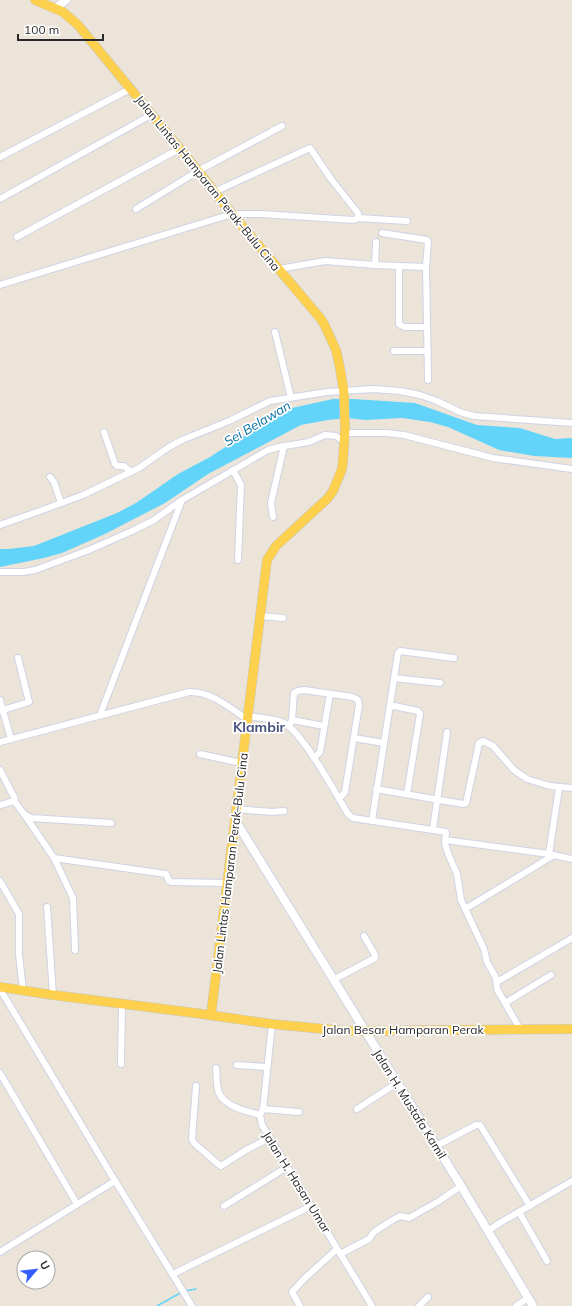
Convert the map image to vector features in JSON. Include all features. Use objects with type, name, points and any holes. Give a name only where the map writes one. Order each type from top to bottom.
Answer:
[{"type":"main road","name":"Jalan Lintas Hamparan Perak–Bulu Cina","points":[[35,0],[67,14],[78,25],[232,214],[321,319],[336,350],[344,392],[345,443],[342,469],[331,495],[304,522],[276,546],[267,560],[211,1015]]},
{"type":"main road","name":"Jalan Besar Hamparan Perak","points":[[0,988],[272,1024],[345,1031],[412,1029],[572,1029]]},
{"type":"street","points":[[56,8],[66,0]]},
{"type":"street","points":[[0,157],[130,89]]},
{"type":"street","points":[[0,199],[151,115]]},
{"type":"street","points":[[136,209],[198,171],[282,126]]},
{"type":"street","points":[[214,192],[311,148],[331,179],[358,213],[358,218]]},
{"type":"street","points":[[17,237],[179,149]]},
{"type":"street","points":[[0,285],[232,214],[262,214],[353,220],[358,218],[407,222]]},
{"type":"street","points":[[382,233],[427,240],[428,242],[426,267],[428,380]]},
{"type":"street","points":[[375,265],[376,242]]},
{"type":"street","points":[[279,269],[325,261],[426,267]]},
{"type":"street","points":[[399,266],[399,324],[404,328],[427,327]]},
{"type":"street","points":[[275,332],[291,398]]},
{"type":"street","points":[[394,351],[428,351]]},
{"type":"street","points":[[0,525],[83,495],[148,463],[169,447],[192,435],[230,421],[270,401],[374,389],[400,391],[432,399],[460,412],[474,416],[572,423]]},
{"type":"street","points":[[345,431],[404,435],[493,458],[572,469]]},
{"type":"street","points":[[104,432],[114,464],[117,466],[124,466],[131,472]]},
{"type":"street","points":[[0,572],[30,572],[89,550],[132,531],[154,520],[182,500],[268,450],[309,442],[325,435],[336,436],[345,443]]},
{"type":"street","points":[[273,517],[271,503],[284,446]]},
{"type":"street","points":[[233,470],[241,485],[238,560]]},
{"type":"street","points":[[50,477],[54,482],[61,503]]},
{"type":"street","points":[[100,715],[182,500]]},
{"type":"street","points":[[260,616],[283,618]]},
{"type":"street","points":[[372,821],[399,652],[454,658]]},
{"type":"street","points":[[1,710],[29,702],[18,658]]},
{"type":"street","points":[[394,678],[440,683]]},
{"type":"street","points":[[289,726],[292,720],[294,694],[296,692],[304,690],[353,697],[358,700],[359,706],[345,792],[339,799]]},
{"type":"street","points":[[0,742],[183,692],[195,692],[210,696],[248,718],[277,720],[289,726],[314,758],[348,814],[353,818],[358,820],[433,829],[446,832],[445,840],[448,854],[456,874],[460,897],[485,951],[487,962],[497,982],[498,989],[520,1029]]},
{"type":"street","points":[[314,758],[320,752],[330,694]]},
{"type":"street","points":[[0,700],[1,710],[11,739]]},
{"type":"street","points":[[390,707],[394,706],[418,711],[420,714],[408,794]]},
{"type":"street","points":[[292,720],[324,726]]},
{"type":"street","points":[[433,829],[447,732]]},
{"type":"street","points":[[354,738],[384,743]]},
{"type":"street","points":[[376,789],[463,804],[466,803],[479,743],[481,741],[493,746],[514,770],[527,779],[559,788],[572,788]]},
{"type":"street","points":[[200,754],[241,763]]},
{"type":"street","points":[[0,770],[15,799],[14,801],[54,858],[73,898],[75,950]]},
{"type":"street","points":[[551,855],[559,788]]},
{"type":"street","points":[[0,805],[14,801]]},
{"type":"street","points":[[236,809],[272,812],[284,811]]},
{"type":"street","points":[[24,814],[34,819],[111,824]]},
{"type":"street","name":"Jalan H. Mustafa Kamil","points":[[235,820],[461,1186],[533,1306]]},
{"type":"street","points":[[445,840],[572,859]]},
{"type":"street","points":[[465,909],[551,855]]},
{"type":"street","points":[[54,858],[166,874],[170,882],[227,883]]},
{"type":"street","points":[[0,882],[19,914],[19,954],[23,991]]},
{"type":"street","points":[[47,906],[53,995]]},
{"type":"street","points":[[333,980],[375,958],[375,955],[364,936]]},
{"type":"street","points":[[497,982],[572,938]]},
{"type":"street","points":[[505,1003],[550,975]]},
{"type":"street","points":[[0,988],[115,1181],[192,1306]]},
{"type":"street","points":[[121,1064],[122,1004]]},
{"type":"street","name":"Jalan H. Hasan Umar","points":[[272,1024],[260,1116],[262,1126],[372,1306]]},
{"type":"street","points":[[237,1065],[267,1067]]},
{"type":"street","points":[[216,1068],[219,1092],[223,1100],[239,1109],[260,1116]]},
{"type":"street","points":[[0,1073],[77,1204]]},
{"type":"street","points":[[357,1109],[397,1083]]},
{"type":"street","points":[[196,1086],[192,1139],[194,1143],[218,1164],[221,1166],[225,1164],[246,1150],[269,1138]]},
{"type":"street","points":[[262,1109],[300,1112]]},
{"type":"street","points":[[436,1146],[476,1125],[480,1125],[530,1206]]},
{"type":"street","points":[[224,1206],[287,1167]]},
{"type":"street","points":[[488,1231],[572,1180]]},
{"type":"street","points":[[0,1252],[115,1181]]},
{"type":"street","points":[[300,1306],[292,1292],[305,1278],[339,1251],[370,1239],[374,1232],[391,1221],[400,1216],[409,1218],[439,1201],[461,1186]]},
{"type":"street","points":[[173,1274],[311,1206]]},
{"type":"street","points":[[519,1212],[547,1261]]},
{"type":"street","points":[[419,1306],[428,1297]]},
{"type":"street","points":[[516,1306],[528,1298]]},
{"type":"water","name":"Sei Belawan","points":[[333,399],[415,403],[477,425],[520,428],[555,439],[572,438],[572,458],[534,456],[499,450],[448,427],[430,422],[402,418],[365,420],[347,418],[301,425],[208,474],[165,503],[105,534],[62,553],[0,567],[0,549],[34,546],[117,513],[136,503],[178,474],[210,457],[292,408]]},
{"type":"waterway","points":[[185,1291],[196,1289]]},
{"type":"waterway","points":[[157,1306],[182,1292]]},
{"type":"district","name":"Klambir","points":[[259,727]]}]
